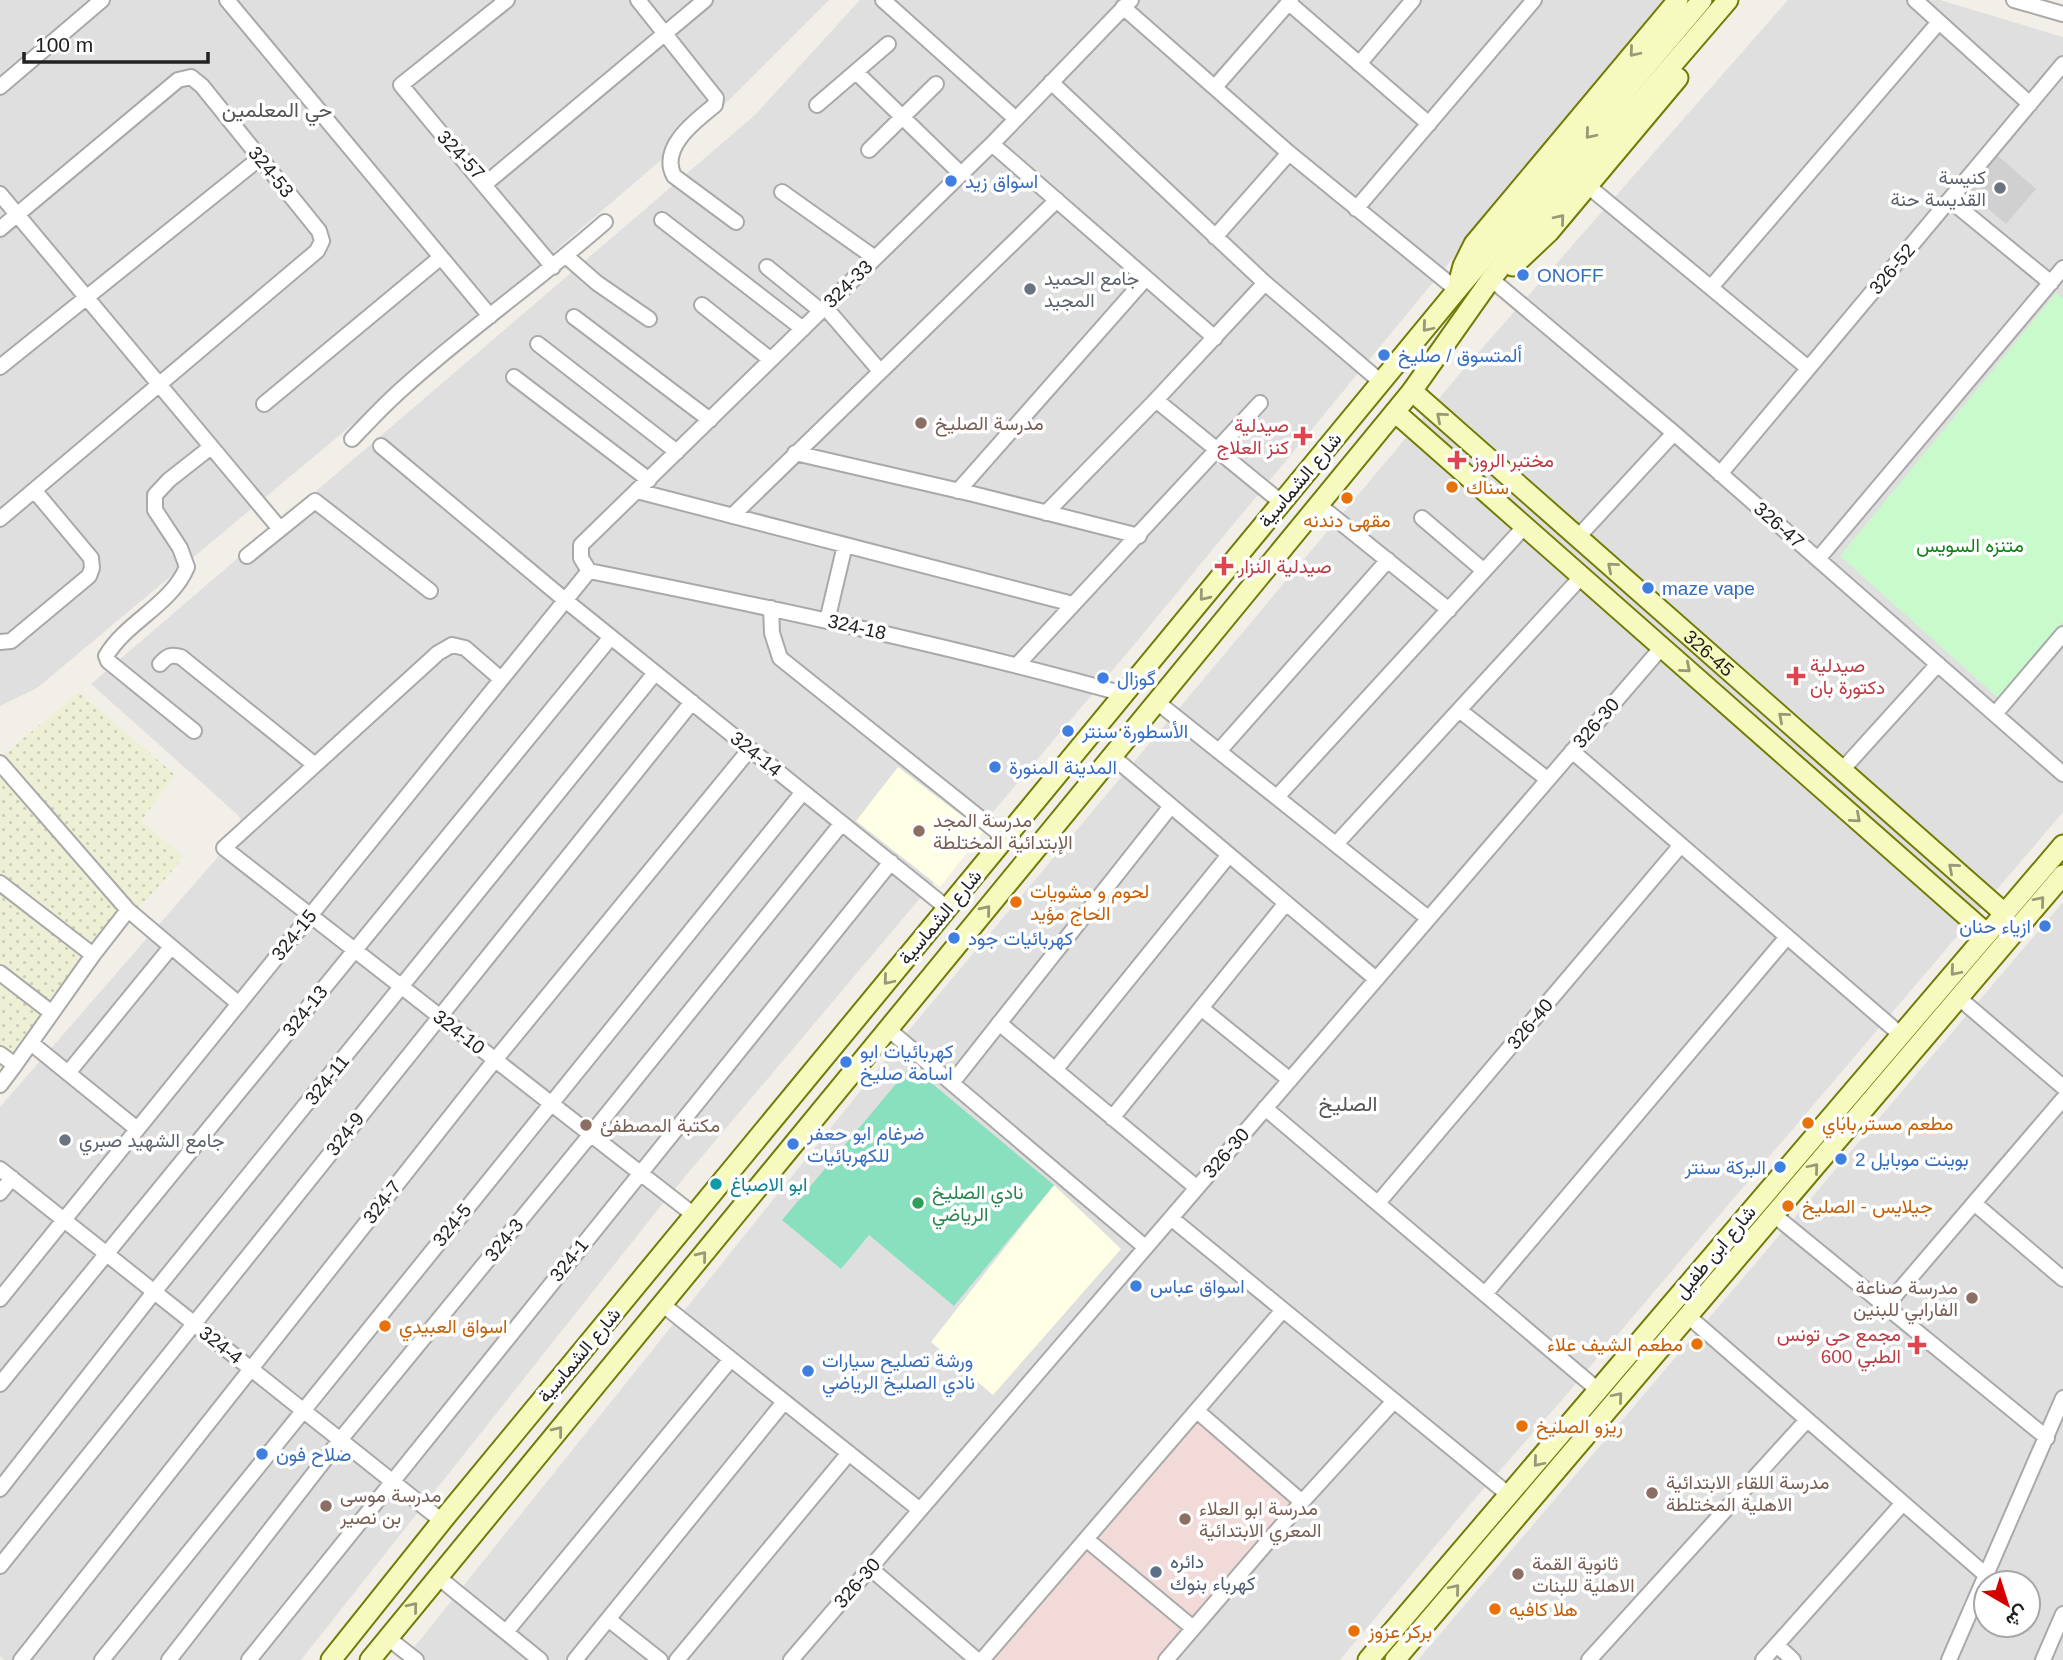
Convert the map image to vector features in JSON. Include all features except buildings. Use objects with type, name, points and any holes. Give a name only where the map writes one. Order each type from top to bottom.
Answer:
[{"type":"street","points":[[0,87],[102,0]]},
{"type":"street","points":[[227,0],[490,316]]},
{"type":"street","name":"324-57","points":[[506,0],[401,86],[484,185],[705,0]]},
{"type":"street","points":[[638,0],[716,98],[715,106],[681,134],[670,169],[674,176],[736,222]]},
{"type":"street","points":[[883,0],[1016,119]]},
{"type":"street","points":[[1359,64],[1413,0]]},
{"type":"street","points":[[1356,209],[1534,0]]},
{"type":"street","points":[[1127,4],[1215,88],[1289,153],[1457,290],[1463,266],[1474,244],[1678,0]]},
{"type":"street","points":[[1641,88],[1702,0]]},
{"type":"street","points":[[1641,88],[1728,0]]},
{"type":"street","points":[[1491,279],[1536,246],[1743,0]]},
{"type":"street","points":[[1915,0],[2030,104]]},
{"type":"street","points":[[2014,0],[2063,14]]},
{"type":"street","points":[[1215,88],[1290,2],[1429,124]]},
{"type":"street","name":"324-33","points":[[589,571],[581,558],[581,545],[992,144],[1127,4]]},
{"type":"street","points":[[1712,286],[1940,22]]},
{"type":"street","points":[[817,105],[888,44]]},
{"type":"street","name":"326-52","points":[[1720,474],[2063,64]]},
{"type":"street","points":[[856,72],[961,174]]},
{"type":"street","name":"324-53","points":[[17,214],[178,80],[191,77],[202,86],[319,231],[322,241],[317,251],[160,386]]},
{"type":"street","points":[[1051,82],[1265,283],[1381,382]]},
{"type":"street","points":[[869,150],[936,84]]},
{"type":"street","name":"شارع الشماسية","points":[[331,1660],[569,1366],[1457,290],[1641,88]]},
{"type":"street","name":"شارع الشماسية","points":[[370,1660],[1412,391],[1491,279],[1641,88]]},
{"type":"street","points":[[992,144],[1215,338]]},
{"type":"street","points":[[1215,237],[1289,153]]},
{"type":"street","points":[[0,367],[260,158]]},
{"type":"street","points":[[484,185],[553,267]]},
{"type":"street","points":[[1588,186],[1808,368]]},
{"type":"street","points":[[782,192],[875,258]]},
{"type":"street","points":[[0,194],[280,529]]},
{"type":"street","points":[[732,516],[1057,200]]},
{"type":"street","points":[[1950,200],[2051,283]]},
{"type":"street","points":[[0,229],[17,214]]},
{"type":"street","points":[[662,220],[803,329]]},
{"type":"street","points":[[352,439],[401,390],[605,222]]},
{"type":"street","points":[[566,256],[597,283],[649,319]]},
{"type":"street","points":[[264,404],[441,257]]},
{"type":"street","points":[[767,267],[823,309],[880,371]]},
{"type":"street","points":[[1818,559],[2063,268]]},
{"type":"street","points":[[957,491],[1146,278]]},
{"type":"street","name":"326-47","points":[[1491,279],[1674,433],[2063,774]]},
{"type":"street","points":[[1046,513],[1265,283]]},
{"type":"street","points":[[702,305],[771,360]]},
{"type":"street","points":[[574,317],[710,420]]},
{"type":"street","points":[[538,344],[677,452]]},
{"type":"street","points":[[514,377],[649,480]]},
{"type":"street","points":[[0,519],[160,386]]},
{"type":"street","name":"326-45","points":[[1412,391],[2004,913]]},
{"type":"street","points":[[1156,400],[1282,503]]},
{"type":"street","points":[[1018,664],[1260,403]]},
{"type":"street","name":"326-45","points":[[1395,412],[1987,934]]},
{"type":"street","points":[[1578,537],[1674,433]]},
{"type":"street","name":"324-14","points":[[381,446],[565,600],[947,908]]},
{"type":"street","points":[[194,731],[108,661],[106,656],[118,641],[180,583],[187,567],[180,548],[155,510],[155,495],[169,480],[211,447]]},
{"type":"street","points":[[795,453],[1139,536]]},
{"type":"street","points":[[0,642],[11,641],[89,576],[92,568],[91,558],[34,489]]},
{"type":"street","points":[[637,491],[1073,604]]},
{"type":"street","points":[[247,556],[315,501],[430,591]]},
{"type":"street","points":[[1319,505],[1449,610]]},
{"type":"street","points":[[1422,518],[1483,570]]},
{"type":"street","points":[[1277,797],[1525,526]]},
{"type":"street","points":[[827,621],[845,545]]},
{"type":"street","points":[[1219,751],[1388,560]]},
{"type":"street","name":"324-15","points":[[0,1299],[589,571]]},
{"type":"street","name":"324-18","points":[[589,571],[771,607],[1018,664],[1124,694]]},
{"type":"street","points":[[1336,844],[1582,576]]},
{"type":"street","points":[[771,607],[772,633],[780,658],[1005,838]]},
{"type":"street","points":[[1995,714],[2063,634]]},
{"type":"street","name":"324-13","points":[[0,1384],[611,637]]},
{"type":"street","points":[[160,664],[173,654],[181,657],[316,765],[438,653],[452,645],[465,648],[501,679]]},
{"type":"street","name":"326-30","points":[[791,1660],[1662,647]]},
{"type":"street","points":[[1842,770],[1938,664]]},
{"type":"street","name":"324-11","points":[[0,1489],[155,1292],[655,673]]},
{"type":"street","name":"324-9","points":[[0,1566],[692,702]]},
{"type":"street","points":[[1157,702],[1428,918]]},
{"type":"street","points":[[1459,710],[1547,779]]},
{"type":"street","name":"324-7","points":[[21,1660],[495,1059],[750,749]]},
{"type":"street","points":[[1572,751],[1901,1034]]},
{"type":"street","points":[[1112,756],[1376,979]]},
{"type":"street","name":"324-10","points":[[316,765],[224,848],[694,1215]]},
{"type":"street","points":[[1,766],[128,910],[239,1004]]},
{"type":"street","points":[[1052,781],[1075,801]]},
{"type":"street","name":"324-5","points":[[102,1660],[803,792]]},
{"type":"street","points":[[952,1083],[1171,806]]},
{"type":"street","name":"324-3","points":[[169,1660],[340,1440],[842,823]]},
{"type":"street","name":"326-40","points":[[1378,1203],[1681,845]]},
{"type":"street","name":"شارع ابن طفيل","points":[[1368,1660],[2063,845]]},
{"type":"street","points":[[1055,1070],[1229,855]]},
{"type":"street","name":"324-1","points":[[249,1660],[891,862]]},
{"type":"street","name":"شارع ابن طفيل","points":[[1395,1660],[2063,875]]},
{"type":"street","points":[[0,883],[93,955]]},
{"type":"street","points":[[1969,918],[1982,911],[1987,898]]},
{"type":"street","points":[[1112,1118],[1286,903]]},
{"type":"street","points":[[0,1085],[128,910]]},
{"type":"street","points":[[1485,1294],[1787,937]]},
{"type":"street","points":[[68,1073],[171,947]]},
{"type":"street","points":[[0,973],[52,1013]]},
{"type":"street","points":[[1959,998],[2063,1087]]},
{"type":"street","points":[[1201,1008],[1290,1080]]},
{"type":"street","points":[[999,1024],[1196,1188]]},
{"type":"street","points":[[888,1029],[1145,1247]]},
{"type":"street","points":[[31,1043],[138,1129]]},
{"type":"street","points":[[0,1054],[15,1065]]},
{"type":"street","points":[[1886,1307],[2063,1099]]},
{"type":"street","points":[[1265,1108],[1598,1390]]},
{"type":"street","points":[[0,1193],[6,1174]]},
{"type":"street","name":"324-4","points":[[6,1174],[442,1521]]},
{"type":"street","points":[[1974,1202],[2063,1279]]},
{"type":"street","points":[[1774,1214],[2046,1438]]},
{"type":"street","points":[[1171,1218],[1509,1495]]},
{"type":"street","points":[[662,1304],[920,1510]]},
{"type":"street","points":[[870,1568],[980,1660],[1283,1310]]},
{"type":"street","points":[[1688,1316],[1979,1569]]},
{"type":"street","points":[[1632,1350],[1647,1363]]},
{"type":"street","points":[[506,1632],[731,1359]]},
{"type":"street","points":[[569,1366],[595,1385]]},
{"type":"street","points":[[1990,1569],[2046,1438],[2058,1425],[2063,1398]]},
{"type":"street","points":[[1166,1660],[1302,1502],[1394,1401]]},
{"type":"street","points":[[575,1660],[784,1402]]},
{"type":"street","points":[[1197,1411],[1302,1502]]},
{"type":"street","points":[[1589,1660],[1807,1420]]},
{"type":"street","points":[[677,1660],[849,1453]]},
{"type":"street","points":[[1763,1660],[1903,1503]]},
{"type":"street","points":[[1086,1539],[1194,1628]]},
{"type":"street","points":[[438,1577],[540,1660]]},
{"type":"street","points":[[1949,1660],[1972,1609]]},
{"type":"street","points":[[2043,1660],[2063,1614]]},
{"type":"street","points":[[608,1619],[660,1660]]},
{"type":"street","points":[[388,1638],[416,1660]]},
{"type":"street","points":[[1777,1645],[1793,1660]]},
{"type":"shaded area","points":[[0,0],[829,0],[716,113],[353,424],[37,688],[0,706]]},
{"type":"shaded area","points":[[860,0],[1666,0],[1133,646],[667,1198],[301,1660],[4,1660],[0,1656],[0,1107],[243,828],[239,816],[91,684],[755,115]]},
{"type":"shaded area","points":[[1788,0],[1940,0],[2063,37],[2063,812],[1340,1660],[404,1660],[914,1024],[1462,371]]},
{"type":"shaded area","name":"كنيسة القديسة حنة","points":[[1995,153],[2036,189],[2006,224],[1964,188]]},
{"type":"shaded area","points":[[79,692],[175,775],[141,821],[184,857],[107,945],[0,1079],[0,758]]},
{"type":"shaded area","points":[[898,767],[983,832],[940,887],[856,821]]},
{"type":"shaded area","points":[[2063,902],[2063,1660],[1418,1660]]},
{"type":"shaded area","points":[[1054,1185],[1121,1249],[993,1395],[931,1342]]},
{"type":"shaded area","points":[[1200,1419],[1295,1505],[1160,1660],[990,1660]]},
{"type":"green space","name":"متنزه السويس","points":[[2056,293],[2063,298],[2063,622],[1998,698],[1840,556]]},
{"type":"green space","name":"نادي الصليخ الرياضي","points":[[911,1066],[1054,1185],[954,1306],[869,1235],[841,1269],[782,1220]]},
{"type":"place","name":"اسواق زيد","points":[[951,181]]},
{"type":"place","name":"كنيسة القديسة حنة","points":[[2000,188]]},
{"type":"place","name":"ONOFF","points":[[1523,275]]},
{"type":"place","name":"جامع الحميد المجيد","points":[[1030,289]]},
{"type":"place","name":"ألمتسوق / صليخ","points":[[1384,355]]},
{"type":"place","name":"مدرسة الصليخ","points":[[921,423]]},
{"type":"place","name":"صيدلية كنز العلاج","points":[[1303,436]]},
{"type":"place","name":"مختبر الروز","points":[[1457,460]]},
{"type":"place","name":"سناك","points":[[1452,487]]},
{"type":"place","name":"مقهى دندنه","points":[[1347,498]]},
{"type":"place","name":"صيدلية النزار","points":[[1224,566]]},
{"type":"place","name":"maze vape","points":[[1648,588]]},
{"type":"place","name":"صيدلية دكتورة بان","points":[[1796,676]]},
{"type":"place","name":"گوزال","points":[[1103,678]]},
{"type":"place","name":"الأسطورة سنتر","points":[[1068,731]]},
{"type":"place","name":"المدينة المنورة","points":[[995,767]]},
{"type":"place","name":"مدرسة المجد الإبتدائية المختلطة","points":[[919,831]]},
{"type":"place","name":"لحوم و مشويات الحاج مؤيد","points":[[1016,902]]},
{"type":"place","name":"ازياء حنان","points":[[2045,926]]},
{"type":"place","name":"كهربائيات جود","points":[[954,938]]},
{"type":"place","name":"كهربائيات ابو اسامة صليخ","points":[[846,1062]]},
{"type":"place","name":"مطعم مستر باباي","points":[[1808,1123]]},
{"type":"place","name":"مكتبة المصطفئ","points":[[586,1125]]},
{"type":"place","name":"جامع الشهيد صبري","points":[[65,1140]]},
{"type":"place","name":"ضرغام ابو حعفر للكهربائيات","points":[[793,1144]]},
{"type":"place","name":"بوينت موبايل 2","points":[[1841,1159]]},
{"type":"place","name":"البركة سنتر","points":[[1780,1167]]},
{"type":"place","name":"ابو الاصباغ","points":[[716,1184]]},
{"type":"place","name":"نادي الصليخ الرياضي","points":[[918,1203]]},
{"type":"place","name":"جيلايس - الصليخ","points":[[1788,1206]]},
{"type":"place","name":"اسواق عباس","points":[[1136,1286]]},
{"type":"place","name":"مدرسة صناعة الفارابي للبنين","points":[[1972,1298]]},
{"type":"place","name":"اسواق العبيدي","points":[[385,1326]]},
{"type":"place","name":"مطعم الشيف علاء","points":[[1697,1344]]},
{"type":"place","name":"مجمع حي تونس الطبي 600","points":[[1917,1345]]},
{"type":"place","name":"ورشة تصليح سيارات نادي الصليخ الرياضي","points":[[808,1371]]},
{"type":"place","name":"ريزو الصليخ","points":[[1522,1426]]},
{"type":"place","name":"صلاح فون","points":[[262,1454]]},
{"type":"place","name":"مدرسة اللقاء الابتدائية الاهلية المختلطة","points":[[1652,1493]]},
{"type":"place","name":"مدرسة موسى بن نصير","points":[[326,1506]]},
{"type":"place","name":"مدرسة ابو العلاء المعري الابتدائية","points":[[1185,1519]]},
{"type":"place","name":"دائره كهرباء بنوك","points":[[1156,1572]]},
{"type":"place","name":"ثانوية القمة الاهلية للبنات","points":[[1518,1574]]},
{"type":"place","name":"هلا كافيه","points":[[1495,1609]]},
{"type":"place","name":"بركر عزوز","points":[[1354,1631]]},
{"type":"district","name":"حي المعلمين","points":[[277,109]]},
{"type":"district","name":"الصليخ","points":[[1348,1103]]}]
